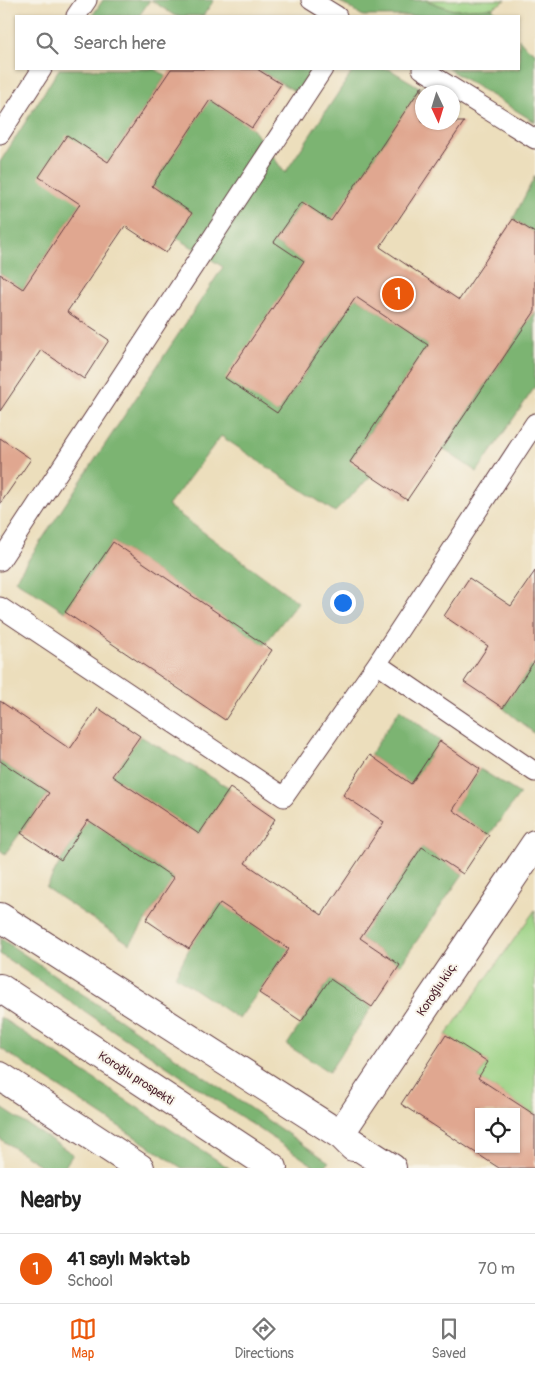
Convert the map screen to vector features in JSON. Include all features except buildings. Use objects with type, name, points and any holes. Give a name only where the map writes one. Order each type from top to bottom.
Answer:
[{"type":"street","name":"Koroğlu küç.","points":[[340,1134],[535,844]]},
{"type":"street","points":[[0,917],[392,1168]]},
{"type":"street","name":"Koroğlu prospekti","points":[[0,988],[272,1168]]},
{"type":"street","points":[[0,1076],[140,1168]]},
{"type":"street","points":[[340,1134],[373,1168]]},
{"type":"lane","points":[[77,15],[87,0]]},
{"type":"lane","points":[[310,0],[335,15]]},
{"type":"lane","points":[[0,134],[41,70]]},
{"type":"lane","points":[[0,561],[322,70]]},
{"type":"lane","points":[[424,70],[535,138]]},
{"type":"lane","points":[[0,607],[284,797],[377,664],[535,423]]},
{"type":"lane","points":[[377,664],[535,772]]},
{"type":"green space","points":[[103,0],[150,0],[140,15],[93,15]]},
{"type":"green space","points":[[151,0],[214,0],[204,15],[174,15]]},
{"type":"green space","points":[[337,0],[425,0],[453,10],[492,8],[499,15],[361,15]]},
{"type":"green space","points":[[425,0],[506,0],[492,8],[453,10]]},
{"type":"green space","points":[[520,40],[535,53],[535,122],[450,70],[520,70]]},
{"type":"green space","points":[[58,70],[157,70],[166,76],[23,289],[0,274],[0,162]]},
{"type":"green space","points":[[259,70],[320,70],[303,96]]},
{"type":"green space","points":[[353,70],[391,70],[416,85],[415,97],[331,221],[302,202],[274,242],[304,262],[226,378],[278,413],[356,297],[428,345],[350,461],[371,476],[335,512],[221,436],[168,506],[298,602],[264,645],[113,542],[65,612],[15,580],[223,267],[176,237],[192,213],[152,186],[210,100],[252,128],[285,173]]},
{"type":"green space","points":[[535,176],[535,233],[513,219]]},
{"type":"green space","points":[[535,311],[535,387],[477,472],[443,449]]},
{"type":"green space","points":[[531,666],[535,669],[535,734],[503,708]]},
{"type":"green space","points":[[400,709],[440,741],[411,784],[370,755]]},
{"type":"green space","points":[[140,736],[230,788],[199,834],[112,776]]},
{"type":"green space","points":[[0,761],[49,793],[5,854],[0,850]]},
{"type":"green space","points":[[480,769],[520,794],[489,835],[453,810]]},
{"type":"green space","points":[[88,820],[174,878],[130,944],[46,888],[61,860]]},
{"type":"green space","points":[[422,847],[463,874],[400,965],[360,938]]},
{"type":"green space","points":[[220,903],[289,949],[239,1019],[175,976],[189,949]]},
{"type":"green space","points":[[535,910],[535,1115],[478,1078],[488,1062],[446,1035]]},
{"type":"green space","points":[[0,938],[329,1162],[323,1168],[317,1168],[0,954]]},
{"type":"green space","points":[[330,979],[372,1007],[329,1072],[287,1045]]},
{"type":"green space","points":[[0,1017],[229,1168],[182,1168],[0,1048]]},
{"type":"green space","points":[[0,1107],[73,1154],[64,1168],[45,1168],[0,1139]]},
{"type":"place","name":"41 saylı Məktəb","points":[[398,294]]}]
